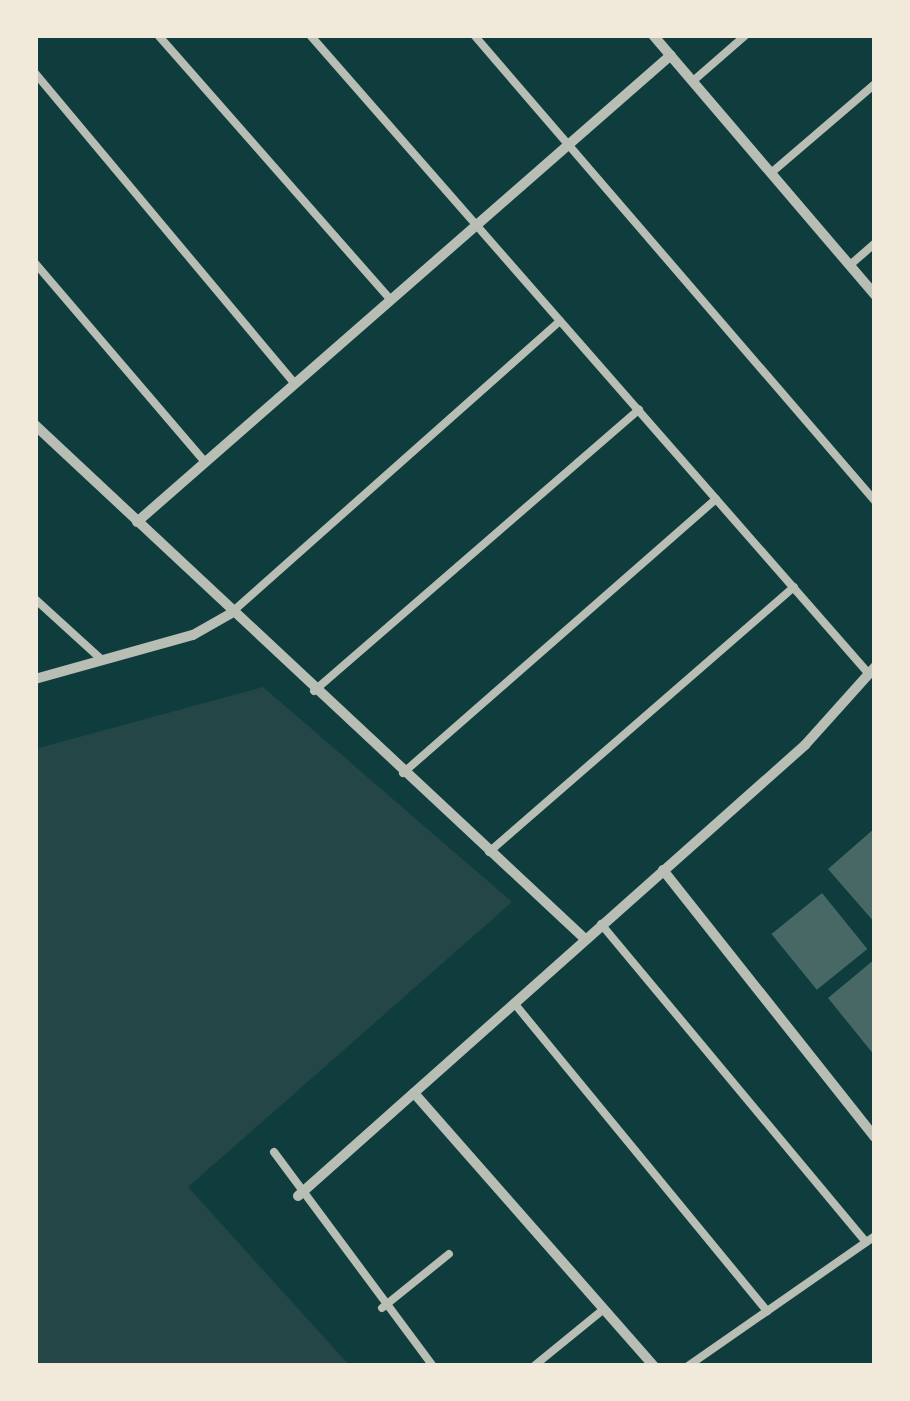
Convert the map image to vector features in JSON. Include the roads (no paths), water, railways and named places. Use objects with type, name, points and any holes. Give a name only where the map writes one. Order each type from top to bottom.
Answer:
[{"type":"street","points":[[653,35],[875,295]]},
{"type":"street","points":[[137,522],[671,55]]},
{"type":"street","points":[[35,425],[230,614],[584,939]]},
{"type":"street","points":[[35,679],[192,636],[230,614]]},
{"type":"street","points":[[298,1196],[805,745],[872,671]]},
{"type":"street","points":[[663,870],[875,1137]]},
{"type":"street","points":[[414,1093],[654,1366]]},
{"type":"lane","points":[[158,35],[390,299]]},
{"type":"lane","points":[[310,35],[716,499],[872,671]]},
{"type":"lane","points":[[474,35],[875,501]]},
{"type":"lane","points":[[693,81],[746,35]]},
{"type":"lane","points":[[35,74],[294,383]]},
{"type":"lane","points":[[771,173],[875,84]]},
{"type":"lane","points":[[850,266],[875,243]]},
{"type":"lane","points":[[35,264],[204,461]]},
{"type":"lane","points":[[230,614],[560,320]]},
{"type":"lane","points":[[314,691],[639,409]]},
{"type":"lane","points":[[403,773],[716,499]]},
{"type":"lane","points":[[489,852],[794,587]]},
{"type":"lane","points":[[35,599],[103,662]]},
{"type":"lane","points":[[601,924],[866,1242]]},
{"type":"lane","points":[[514,1003],[767,1310]]},
{"type":"lane","points":[[274,1152],[298,1196],[382,1308],[433,1366]]},
{"type":"lane","points":[[688,1366],[875,1236]]},
{"type":"lane","points":[[382,1308],[449,1254]]},
{"type":"lane","points":[[534,1366],[604,1309]]}]
